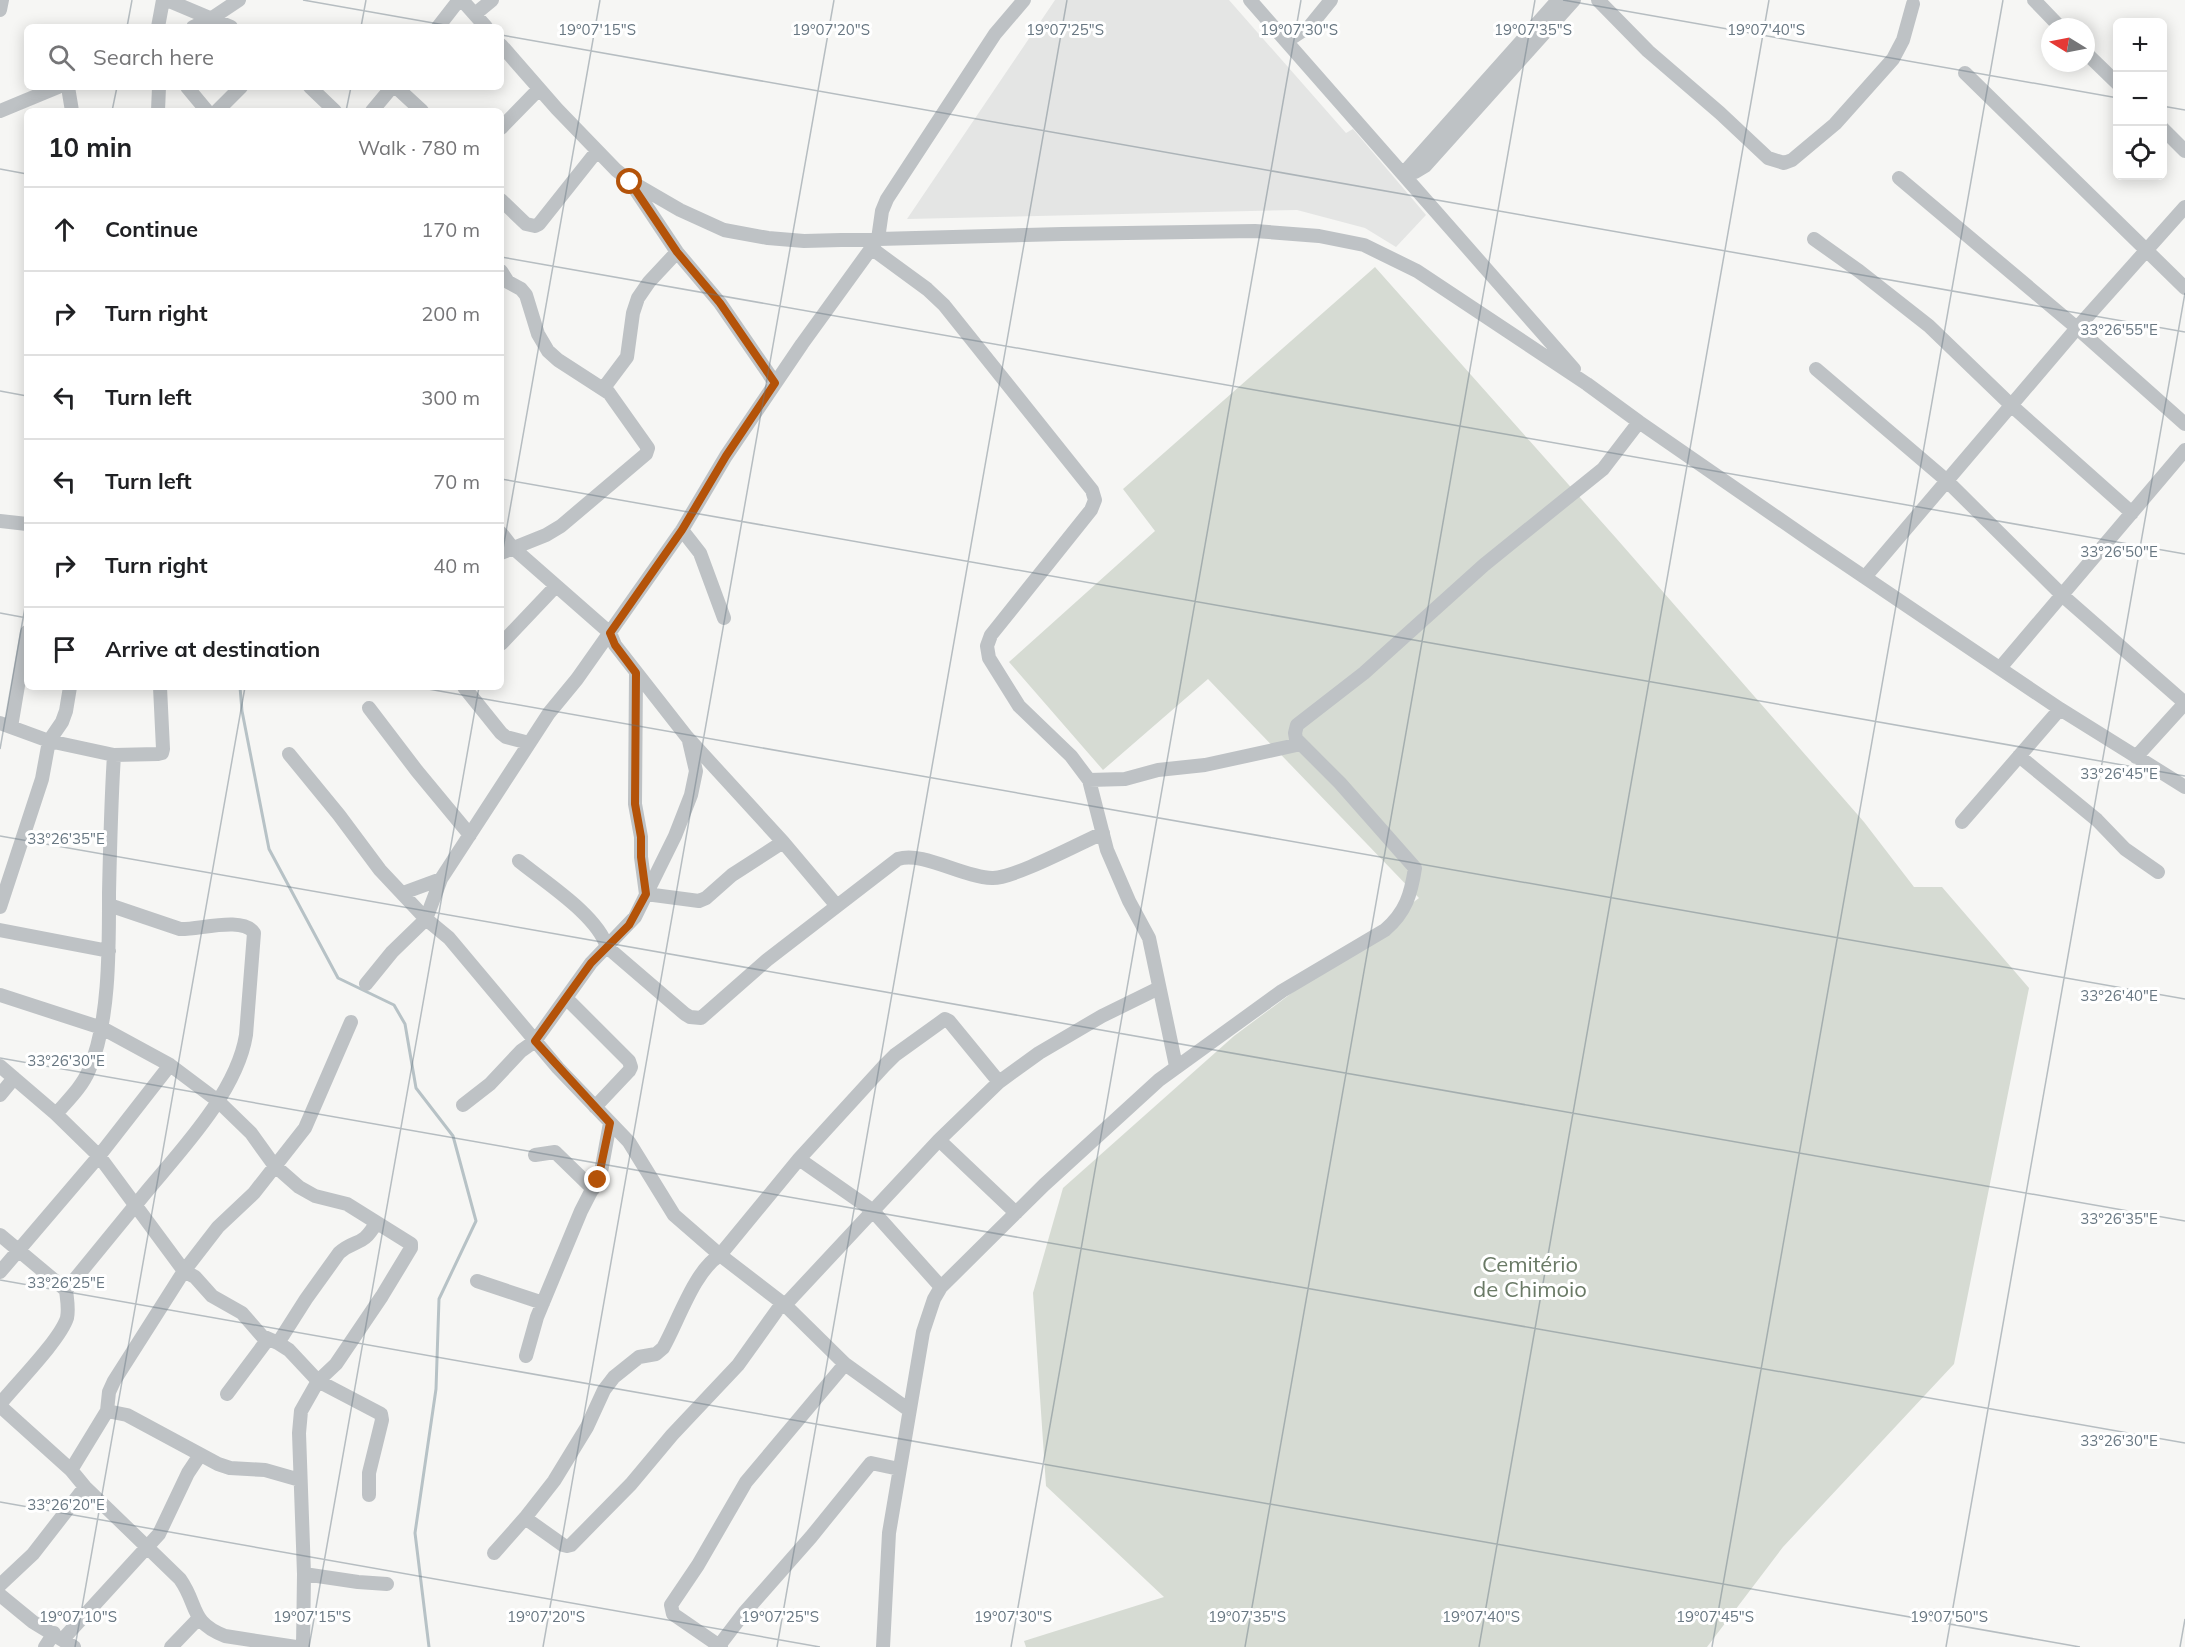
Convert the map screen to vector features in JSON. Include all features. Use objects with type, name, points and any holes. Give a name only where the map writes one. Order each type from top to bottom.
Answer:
[{"type":"street","points":[[0,10],[2,0]]},
{"type":"street","points":[[159,24],[165,0],[225,24]]},
{"type":"street","points":[[199,24],[238,0]]},
{"type":"street","points":[[440,24],[460,0],[483,24]]},
{"type":"street","points":[[475,15],[492,0]]},
{"type":"street","points":[[366,984],[392,952],[426,919],[441,879],[529,743],[682,530],[726,456],[775,383],[875,244],[887,199],[995,34],[1024,0]]},
{"type":"street","points":[[1250,0],[1405,172],[1587,384]]},
{"type":"street","points":[[1287,41],[1310,26],[1331,0]]},
{"type":"street","points":[[1405,172],[1558,0]]},
{"type":"street","points":[[1405,172],[1414,172],[1425,166],[1574,0]]},
{"type":"street","points":[[1598,0],[1648,51],[1720,112],[1768,158],[1784,163],[1792,160],[1835,123],[1893,59],[1899,50],[1912,4]]},
{"type":"street","points":[[2034,0],[2052,18]]},
{"type":"street","points":[[504,48],[597,151],[630,182],[677,252],[720,303],[775,383]]},
{"type":"street","points":[[2095,62],[2113,79]]},
{"type":"street","points":[[1965,74],[2185,288]]},
{"type":"street","points":[[504,125],[539,89]]},
{"type":"street","points":[[0,111],[51,90]]},
{"type":"street","points":[[68,90],[72,108]]},
{"type":"street","points":[[158,108],[159,90]]},
{"type":"street","points":[[190,90],[204,108]]},
{"type":"street","points":[[220,108],[238,90]]},
{"type":"street","points":[[313,90],[332,108]]},
{"type":"street","points":[[375,108],[391,90]]},
{"type":"street","points":[[398,90],[418,108]]},
{"type":"street","points":[[2167,132],[2185,151]]},
{"type":"street","points":[[504,203],[526,224],[535,226],[539,224],[597,151]]},
{"type":"street","points":[[1899,178],[2077,328],[2185,424]]},
{"type":"street","points":[[630,182],[680,210],[724,230],[768,238],[875,244],[1255,231],[1339,239],[1364,245],[1417,271],[1587,384],[1865,578],[2060,709],[2185,787]]},
{"type":"street","points":[[1865,578],[2077,328],[2185,207]]},
{"type":"street","points":[[1814,240],[1859,271],[1929,326],[2012,406],[2132,513]]},
{"type":"street","points":[[875,244],[944,305],[1092,490],[1095,500],[1091,510],[991,635],[987,646],[989,658],[1019,706],[1071,756],[1089,780],[1107,849],[1121,884],[1149,938],[1176,1066]]},
{"type":"street","points":[[603,389],[627,357],[633,314],[638,298],[649,282],[677,252]]},
{"type":"street","points":[[504,281],[521,289],[526,295],[538,333],[548,351],[613,398],[648,448],[646,454],[554,531],[507,550]]},
{"type":"street","points":[[1816,369],[1946,480],[2063,596],[2185,703],[2136,757]]},
{"type":"street","points":[[883,1647],[887,1548],[923,1332],[934,1299],[942,1287],[1016,1213],[1176,1066],[1282,992],[1385,930],[1396,921],[1409,900],[1415,868],[1340,783],[1296,739],[1297,725],[1364,673],[1484,565],[1603,468],[1639,422]]},
{"type":"street","points":[[2000,668],[2185,450]]},
{"type":"street","points":[[0,521],[24,524]]},
{"type":"street","points":[[682,530],[695,543],[700,553],[724,618]]},
{"type":"street","points":[[507,550],[556,586],[610,633],[615,645],[687,736],[783,842],[837,906]]},
{"type":"street","points":[[504,641],[556,586]]},
{"type":"street","points":[[24,645],[6,725],[50,741],[114,755],[162,753],[160,690]]},
{"type":"street","points":[[636,673],[635,804],[641,837],[646,894]]},
{"type":"street","points":[[0,907],[42,779],[50,741],[62,722],[69,690]]},
{"type":"street","points":[[466,690],[501,733],[506,737],[529,743]]},
{"type":"street","points":[[369,708],[470,835]]},
{"type":"street","points":[[1962,822],[2060,709]]},
{"type":"street","points":[[463,1105],[490,1084],[521,1051],[535,1041],[591,963],[635,917],[675,836],[695,782],[694,761],[687,736]]},
{"type":"street","points":[[1089,780],[1125,780],[1158,770],[1205,765],[1301,744]]},
{"type":"street","points":[[289,754],[380,870],[426,919],[449,938],[535,1041],[639,1155],[674,1215],[720,1255],[785,1305],[845,1364],[909,1410]]},
{"type":"street","points":[[56,1114],[83,1083],[102,1028],[109,951],[114,755]]},
{"type":"street","points":[[2019,756],[2097,820],[2125,849],[2158,872]]},
{"type":"street","points":[[519,861],[580,908],[601,933],[607,947],[685,1014],[696,1019],[701,1018],[767,960],[897,859],[915,857],[963,873],[994,878],[1014,873],[1103,833]]},
{"type":"street","points":[[646,894],[699,901],[706,898],[732,874],[783,842]]},
{"type":"street","points":[[403,893],[441,879]]},
{"type":"street","points":[[66,1290],[206,1120],[244,1050],[254,933],[251,928],[227,925],[190,930],[180,929],[109,905]]},
{"type":"street","points":[[0,930],[109,951]]},
{"type":"street","points":[[525,1518],[563,1545],[571,1545],[631,1484],[672,1435],[738,1365],[778,1309],[785,1305],[939,1140],[999,1082],[1017,1067],[1110,1011],[1159,988]]},
{"type":"street","points":[[0,995],[102,1028],[170,1065],[218,1101],[251,1134],[274,1165],[299,1187],[315,1196],[347,1204],[411,1244],[411,1248],[336,1364],[318,1381],[298,1421],[304,1574],[303,1647]]},
{"type":"street","points":[[566,998],[630,1061],[629,1071],[595,1107]]},
{"type":"street","points":[[494,1553],[554,1481],[587,1427],[604,1390],[615,1377],[639,1357],[656,1354],[663,1348],[690,1293],[714,1259],[720,1255],[799,1159],[895,1055],[942,1021],[949,1021],[999,1082]]},
{"type":"street","points":[[70,1470],[107,1411],[109,1392],[114,1381],[184,1271],[218,1227],[247,1201],[304,1128],[351,1022]]},
{"type":"street","points":[[0,1272],[99,1156],[170,1065]]},
{"type":"street","points":[[0,1066],[56,1114],[99,1156],[184,1271],[195,1277],[212,1296],[242,1313],[262,1336],[289,1350],[318,1381],[381,1414],[382,1420],[369,1473],[369,1495]]},
{"type":"street","points":[[0,1095],[14,1078]]},
{"type":"street","points":[[526,1356],[543,1303],[581,1211],[601,1172],[610,1123]]},
{"type":"street","points":[[939,1140],[1016,1213]]},
{"type":"street","points":[[535,1155],[555,1152],[593,1189]]},
{"type":"street","points":[[799,1159],[872,1210],[942,1287]]},
{"type":"street","points":[[227,1394],[273,1341],[339,1253],[366,1239],[376,1223]]},
{"type":"street","points":[[0,1235],[66,1290],[68,1305],[67,1318],[59,1333],[0,1405],[70,1470],[146,1548],[180,1579],[187,1589],[198,1619],[216,1633],[225,1636],[296,1647]]},
{"type":"street","points":[[477,1281],[543,1303]]},
{"type":"street","points":[[845,1364],[746,1482],[698,1565],[671,1605],[673,1614],[720,1647],[744,1613],[811,1537],[871,1463],[900,1469]]},
{"type":"street","points":[[107,1411],[127,1415],[200,1455],[230,1468],[253,1467],[300,1479]]},
{"type":"street","points":[[45,1647],[64,1640],[159,1534],[188,1473],[200,1455]]},
{"type":"street","points":[[0,1585],[33,1554],[85,1487]]},
{"type":"street","points":[[304,1574],[387,1584]]},
{"type":"street","points":[[0,1596],[33,1622],[64,1640]]},
{"type":"street","points":[[171,1647],[198,1619]]},
{"type":"shaded area","points":[[1055,0],[1229,0],[1346,133],[1353,129],[1426,215],[1396,247],[1365,228],[1297,210],[907,219]]},
{"type":"green space","name":"Cemitério de Chimoio","points":[[1375,267],[1864,822],[1914,887],[1942,887],[2029,988],[1954,1364],[1783,1547],[1707,1647],[1026,1647],[1024,1641],[1164,1597],[1046,1486],[1033,1293],[1063,1188],[1234,1036],[1419,898],[1208,679],[1103,770],[1009,662],[1155,531],[1123,489]]},
{"type":"waterway","points":[[240,690],[242,711],[269,849],[338,978],[394,1005],[405,1024],[416,1088],[453,1136],[476,1221],[439,1299],[436,1389],[415,1533],[429,1647]]},
{"type":"route","points":[[598,1180],[610,1123],[535,1041],[591,963],[629,925],[646,894],[640,847],[641,837],[635,804],[636,673],[615,645],[610,633],[682,530],[726,456],[775,383],[720,303],[677,252],[630,182]]}]
